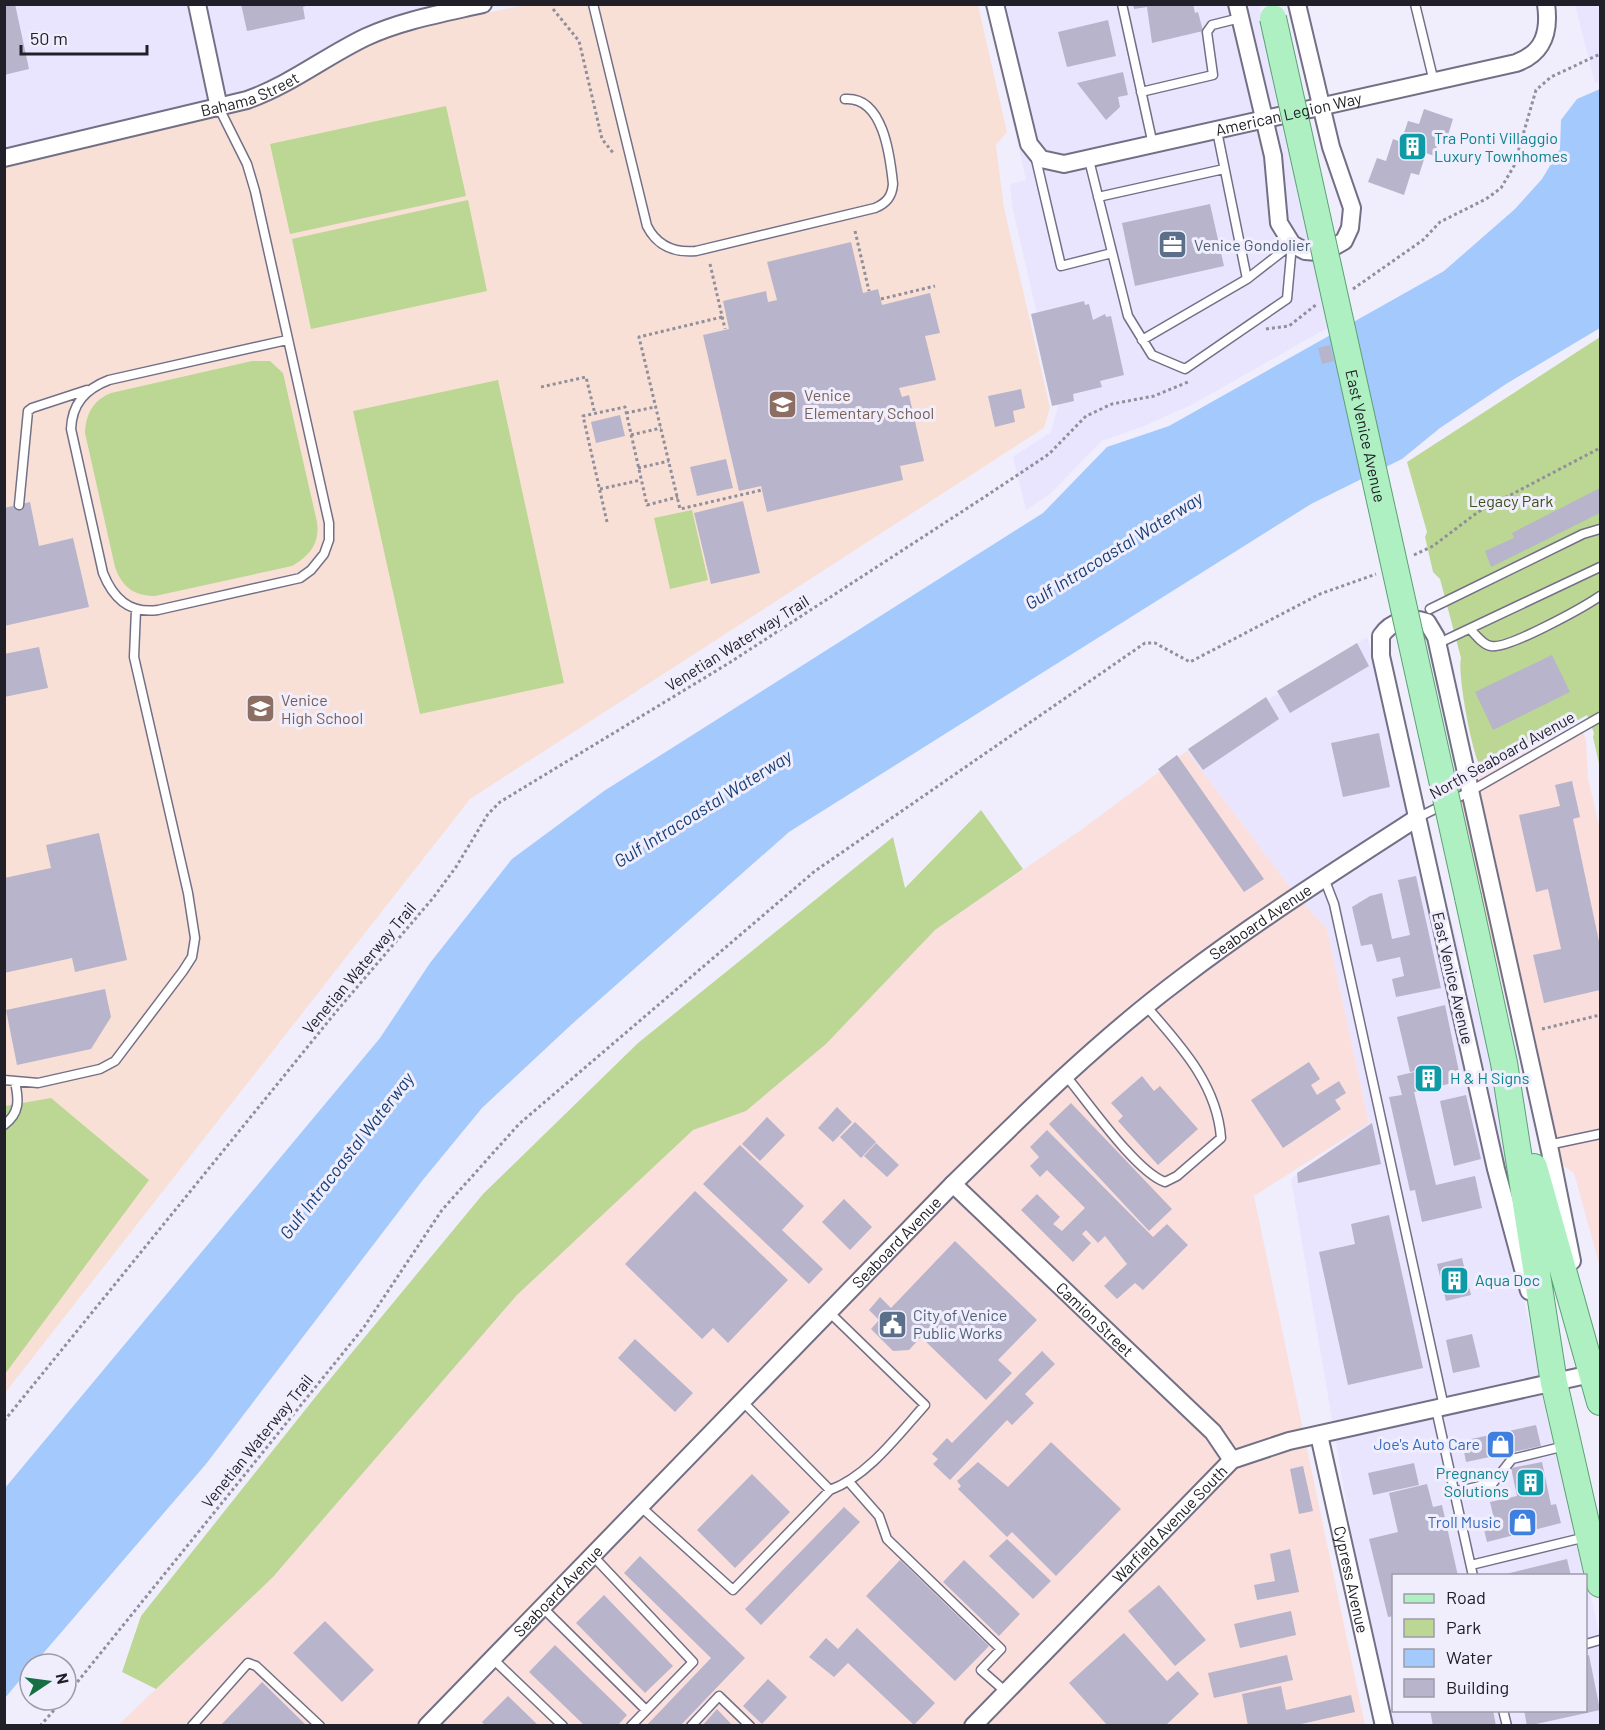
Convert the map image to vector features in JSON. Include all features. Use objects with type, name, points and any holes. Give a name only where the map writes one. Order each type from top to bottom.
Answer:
[{"type":"main road","name":"East Venice Avenue","points":[[1271,11],[1504,1063],[1554,1383],[1590,1537],[1598,1584]]},
{"type":"main road","name":"East Venice Avenue","points":[[1504,1063],[1597,1373],[1600,1402]]},
{"type":"street","points":[[197,4],[219,108]]},
{"type":"street","name":"Bahama Street","points":[[4,158],[219,108],[261,95],[384,29],[483,4]]},
{"type":"street","points":[[995,4],[1025,134],[1035,155]]},
{"type":"street","points":[[1238,11],[1275,169],[1278,217],[1284,233],[1292,244],[1310,252],[1330,249],[1344,240],[1352,224],[1352,203],[1335,160],[1297,4]]},
{"type":"street","name":"American Legion Way","points":[[1035,155],[1056,164],[1089,160],[1516,63],[1530,57],[1539,48],[1547,28],[1546,4]]},
{"type":"street","name":"East Venice Avenue","points":[[1554,1383],[1496,1169],[1380,645],[1381,636],[1393,623],[1417,618],[1427,622],[1437,644],[1597,1373]]},
{"type":"street","name":"Seaboard Avenue","points":[[438,1722],[493,1659],[952,1184],[1066,1076],[1146,1006],[1276,909],[1417,818]]},
{"type":"street","name":"Camion Street","points":[[952,1184],[1213,1432],[1232,1460]]},
{"type":"street","name":"Warfield Avenue South","points":[[973,1725],[1232,1460],[1270,1446],[1319,1434],[1597,1373]]},
{"type":"street","name":"Cypress Avenue","points":[[1319,1434],[1384,1725]]},
{"type":"lane","points":[[593,4],[649,230],[667,247],[679,251],[696,251],[875,208],[886,202],[892,194],[894,184],[879,119],[866,103],[845,99]]},
{"type":"lane","points":[[1122,4],[1153,145]]},
{"type":"lane","points":[[1415,4],[1434,83]]},
{"type":"lane","points":[[1141,92],[1213,75],[1207,32],[1212,25],[1238,11]]},
{"type":"lane","points":[[89,390],[78,401],[72,414],[73,438],[107,582],[120,601],[136,609],[158,610],[294,579],[308,573],[322,558],[329,540],[329,523],[255,191],[247,164],[219,108]]},
{"type":"lane","points":[[1217,131],[1247,279]]},
{"type":"lane","points":[[1035,155],[1061,266],[1112,253]]},
{"type":"lane","points":[[1089,160],[1128,316],[1152,355],[1185,369],[1287,299],[1292,244]]},
{"type":"lane","points":[[1098,198],[1224,170]]},
{"type":"lane","points":[[1142,340],[1247,279],[1292,244]]},
{"type":"lane","points":[[19,505],[28,411],[32,408],[89,390],[109,380],[287,340]]},
{"type":"lane","points":[[1430,609],[1583,534],[1600,529]]},
{"type":"lane","points":[[1437,644],[1600,567]]},
{"type":"lane","points":[[1470,629],[1488,646],[1498,646],[1540,629],[1600,596]]},
{"type":"lane","points":[[4,1080],[38,1083],[100,1069],[115,1061],[183,971],[195,948],[188,893],[134,657],[136,609]]},
{"type":"lane","name":"North Seaboard Avenue","points":[[1417,818],[1469,792],[1600,717]]},
{"type":"lane","points":[[1324,878],[1334,904],[1362,1028],[1473,1574]]},
{"type":"lane","points":[[1066,1076],[1156,1179],[1165,1182],[1177,1176],[1221,1138],[1220,1123],[1202,1077],[1188,1054],[1146,1006]]},
{"type":"lane","points":[[4,1125],[16,1112],[19,1099],[15,1082]]},
{"type":"lane","points":[[1548,1145],[1600,1134]]},
{"type":"lane","points":[[640,1507],[733,1590],[830,1490],[850,1483],[925,1405],[829,1312]]},
{"type":"lane","points":[[743,1402],[830,1490]]},
{"type":"lane","points":[[1455,1492],[1493,1483],[1512,1459],[1569,1445]]},
{"type":"lane","points":[[850,1483],[879,1516],[887,1539],[1001,1649],[981,1670],[1006,1692]]},
{"type":"lane","points":[[1471,1565],[1590,1537]]},
{"type":"lane","points":[[593,1557],[693,1662],[631,1725]]},
{"type":"lane","points":[[543,1608],[646,1710]]},
{"type":"lane","points":[[493,1659],[563,1725]]},
{"type":"lane","points":[[192,1725],[248,1664],[256,1666],[320,1725]]},
{"type":"lane","points":[[691,1725],[719,1696],[750,1725]]},
{"type":"path","points":[[553,9],[579,41],[602,139],[614,154]]},
{"type":"path","points":[[1350,291],[1371,279],[1409,250],[1440,222],[1486,199],[1501,188],[1514,166],[1536,90],[1551,77],[1600,54]]},
{"type":"path","points":[[855,231],[869,291]]},
{"type":"path","points":[[710,264],[725,329]]},
{"type":"path","points":[[881,299],[935,286]]},
{"type":"path","points":[[1262,330],[1289,326],[1318,302]]},
{"type":"path","points":[[722,317],[639,338],[680,509],[762,490]]},
{"type":"path","points":[[541,387],[586,378],[595,414]]},
{"type":"path","name":"Venetian Waterway Trail","points":[[4,1421],[299,1057],[434,898],[488,814],[500,802],[729,663],[986,496],[1049,453],[1086,416],[1112,404],[1154,396],[1190,381]]},
{"type":"path","points":[[626,413],[655,406]]},
{"type":"path","points":[[607,522],[583,416],[624,407],[646,505],[678,498]]},
{"type":"path","points":[[631,435],[661,428]]},
{"type":"path","points":[[1411,556],[1433,546],[1478,512],[1600,448]]},
{"type":"path","points":[[638,468],[669,461]]},
{"type":"path","points":[[600,489],[641,480]]},
{"type":"path","name":"Venetian Waterway Trail","points":[[78,1681],[364,1327],[442,1210],[519,1124],[797,886],[815,871],[1144,643],[1155,643],[1190,662],[1320,594],[1380,573]]},
{"type":"path","points":[[1542,1029],[1600,1015]]},
{"type":"path","points":[[40,1725],[52,1712]]},
{"type":"shaded area","points":[[4,5],[489,5],[400,25],[286,85],[5,160]]},
{"type":"shaded area","name":"Venice High School","points":[[525,5],[978,5],[1007,132],[996,145],[1004,208],[1050,408],[1044,428],[470,799],[5,1393],[5,168],[248,109],[290,91],[379,40],[433,24]]},
{"type":"shaded area","points":[[986,5],[1259,5],[1331,326],[1193,404],[1144,426],[1102,441],[1050,494],[1026,510],[1013,457],[1051,432],[1058,406],[1012,206],[1010,184],[1026,180]]},
{"type":"shaded area","points":[[1575,5],[1600,5],[1600,81],[1595,83]]},
{"type":"shaded area","points":[[1367,637],[1494,1065],[1510,1165],[1498,1186],[1586,1574],[1392,1574],[1392,1712],[1587,1712],[1587,1580],[1600,1637],[1600,1725],[1384,1725],[1291,1179],[1369,1122],[1327,929],[1296,895],[1187,751]]},
{"type":"shaded area","points":[[1580,725],[1586,740],[1588,778],[1600,830],[1600,1267],[1574,1173],[1542,1152],[1455,785]]},
{"type":"shaded area","points":[[1187,751],[1296,895],[1327,929],[1369,1123],[1254,1196],[1365,1725],[117,1726],[273,1577],[517,1295],[693,1129],[746,1111],[826,1044],[935,930],[1081,830]]},
{"type":"green space","points":[[446,106],[466,196],[290,234],[270,144]]},
{"type":"green space","points":[[468,200],[487,291],[311,329],[292,239]]},
{"type":"green space","name":"Legacy Park","points":[[1600,337],[1600,768],[1594,733],[1587,715],[1500,764],[1481,768],[1466,714],[1461,680],[1461,658],[1440,579],[1433,572],[1425,537],[1427,532],[1407,462]]},
{"type":"green space","points":[[252,361],[270,361],[283,373],[317,522],[315,543],[304,558],[292,566],[155,596],[135,592],[121,580],[115,567],[85,433],[89,414],[99,400],[111,393]]},
{"type":"green space","points":[[498,380],[564,683],[420,714],[353,411]]},
{"type":"green space","points":[[692,510],[708,580],[670,589],[654,518]]},
{"type":"green space","points":[[981,810],[1023,869],[935,930],[826,1044],[746,1111],[693,1130],[517,1295],[273,1577],[156,1689],[122,1672],[141,1616],[321,1390],[483,1194],[638,1043],[893,837],[905,888]]},
{"type":"green space","points":[[51,1098],[149,1180],[5,1374],[5,1106]]},
{"type":"water","name":"Gulf Intracoastal Waterway","points":[[1600,89],[1600,328],[1506,384],[1440,428],[1402,459],[1311,504],[789,832],[572,1024],[482,1108],[422,1181],[206,1464],[44,1652],[18,1652],[18,1682],[5,1698],[5,1488],[380,1038],[430,963],[512,859],[604,791],[1043,513],[1107,447],[1169,426],[1444,271],[1515,209],[1542,179],[1560,149],[1561,120],[1577,99]]},
{"type":"building","points":[[4,4],[15,4],[29,69],[4,75]]},
{"type":"building","points":[[241,4],[309,5],[303,7],[305,19],[247,31]]},
{"type":"building","points":[[1133,4],[1193,4],[1195,13],[1198,12],[1203,31],[1152,43],[1147,7],[1134,9]]},
{"type":"building","points":[[1108,20],[1116,56],[1067,67],[1058,32]]},
{"type":"building","points":[[1123,72],[1128,95],[1118,97],[1120,107],[1106,120],[1077,83]]},
{"type":"building","name":"Tra Ponti Villaggio Luxury Townhomes","points":[[1424,109],[1453,119],[1448,135],[1441,133],[1434,156],[1426,153],[1419,175],[1411,173],[1404,195],[1368,182],[1377,158],[1386,161],[1393,139],[1401,142],[1408,121],[1419,124]]},
{"type":"building","name":"Venice Gondolier","points":[[1210,204],[1224,266],[1135,286],[1122,223]]},
{"type":"building","name":"Venice Elementary School","points":[[851,242],[863,293],[878,289],[882,305],[930,293],[940,333],[925,336],[936,380],[899,388],[902,397],[909,395],[924,461],[900,466],[903,480],[767,512],[761,486],[739,491],[703,335],[729,329],[723,301],[766,291],[768,302],[777,300],[767,262]]},
{"type":"building","points":[[1084,301],[1085,305],[1089,304],[1093,320],[1105,314],[1106,317],[1111,316],[1124,375],[1100,381],[1102,387],[1073,394],[1074,401],[1052,406],[1031,314]]},
{"type":"building","points":[[1330,345],[1334,361],[1322,364],[1318,348]]},
{"type":"building","points":[[1021,389],[1025,408],[1013,411],[1015,422],[995,427],[988,396]]},
{"type":"building","points":[[620,415],[625,436],[596,443],[591,422]]},
{"type":"building","points":[[726,459],[733,488],[697,496],[690,467]]},
{"type":"building","points":[[1600,488],[1600,513],[1491,567],[1485,551],[1514,538],[1512,533]]},
{"type":"building","points":[[743,501],[760,573],[711,584],[694,513]]},
{"type":"building","points":[[30,502],[39,546],[73,538],[89,607],[4,626],[4,508]]},
{"type":"building","points":[[1357,643],[1369,666],[1290,713],[1277,691]]},
{"type":"building","points":[[39,647],[48,688],[4,697],[4,654]]},
{"type":"building","points":[[1552,655],[1570,692],[1493,730],[1475,692]]},
{"type":"building","points":[[1266,697],[1279,719],[1203,770],[1188,749]]},
{"type":"building","points":[[1379,733],[1390,787],[1343,797],[1331,743]]},
{"type":"building","points":[[1177,755],[1264,879],[1244,892],[1158,769]]},
{"type":"building","points":[[1572,781],[1580,817],[1573,819],[1600,946],[1600,990],[1544,1003],[1533,955],[1561,949],[1548,889],[1536,892],[1519,815],[1560,806],[1555,785]]},
{"type":"building","points":[[99,833],[127,960],[75,972],[72,958],[4,973],[4,878],[51,868],[46,845]]},
{"type":"building","points":[[1416,876],[1441,988],[1396,997],[1392,979],[1404,976],[1400,957],[1377,962],[1372,944],[1361,946],[1352,907],[1370,896],[1382,893],[1392,939],[1410,935],[1398,880]]},
{"type":"building","points":[[105,989],[111,1017],[91,1049],[17,1065],[6,1010]]},
{"type":"building","points":[[1445,1005],[1461,1081],[1414,1092],[1436,1185],[1475,1176],[1482,1208],[1422,1222],[1415,1190],[1410,1191],[1389,1097],[1402,1095],[1397,1076],[1427,1069],[1410,1072],[1397,1017]]},
{"type":"building","points":[[1309,1062],[1320,1079],[1311,1085],[1317,1095],[1339,1081],[1346,1093],[1335,1100],[1341,1109],[1283,1148],[1251,1100]]},
{"type":"building","points":[[1142,1076],[1154,1091],[1160,1086],[1198,1129],[1158,1165],[1118,1121],[1123,1116],[1111,1103]]},
{"type":"building","points":[[1466,1095],[1481,1159],[1454,1166],[1440,1101]]},
{"type":"building","points":[[1071,1103],[1172,1209],[1149,1231],[1049,1124]]},
{"type":"building","points":[[837,1107],[852,1122],[833,1142],[818,1128]]},
{"type":"building","points":[[767,1117],[785,1135],[760,1161],[742,1144]]},
{"type":"building","points":[[855,1122],[876,1142],[861,1158],[840,1137]]},
{"type":"building","points":[[1372,1123],[1381,1164],[1298,1183],[1297,1173]]},
{"type":"building","points":[[1047,1130],[1153,1237],[1167,1224],[1188,1245],[1143,1290],[1135,1283],[1117,1299],[1104,1286],[1127,1264],[1105,1236],[1098,1243],[1086,1230],[1082,1234],[1091,1243],[1073,1262],[1021,1210],[1037,1194],[1060,1217],[1053,1224],[1062,1231],[1085,1208],[1047,1170],[1040,1177],[1030,1166],[1039,1157],[1030,1147]]},
{"type":"building","points":[[876,1143],[899,1165],[887,1177],[864,1156]]},
{"type":"building","points":[[740,1145],[804,1206],[782,1230],[823,1269],[809,1284],[703,1184]]},
{"type":"building","points":[[695,1191],[788,1280],[728,1343],[713,1328],[702,1339],[625,1264]]},
{"type":"building","points":[[844,1199],[872,1227],[850,1250],[822,1222]]},
{"type":"building","points":[[1389,1215],[1423,1368],[1348,1385],[1319,1252],[1355,1244],[1351,1224]]},
{"type":"building","points":[[955,1241],[1037,1320],[998,1360],[1012,1373],[986,1400],[921,1337],[909,1350],[893,1351],[871,1329],[879,1320],[869,1310],[880,1297],[891,1308]]},
{"type":"building","name":"Aqua Doc","points":[[1462,1258],[1471,1295],[1446,1301],[1437,1264]]},
{"type":"building","points":[[1472,1334],[1480,1367],[1453,1373],[1446,1340]]},
{"type":"building","points":[[635,1339],[693,1393],[675,1412],[618,1358]]},
{"type":"building","points":[[1042,1351],[1055,1364],[1025,1394],[1034,1403],[1012,1425],[1007,1420],[950,1480],[933,1464],[938,1459],[932,1454],[947,1438],[952,1443]]},
{"type":"building","name":"Joe's Auto Care","points":[[1536,1425],[1541,1446],[1466,1462],[1462,1441]]},
{"type":"building","points":[[1051,1442],[1121,1509],[1056,1576],[1012,1532],[1007,1537],[958,1489],[961,1486],[957,1481],[978,1462],[1008,1487]]},
{"type":"building","points":[[1542,1462],[1551,1505],[1556,1504],[1561,1523],[1487,1542],[1482,1521],[1494,1519],[1490,1502],[1517,1496],[1511,1468]]},
{"type":"building","points":[[1414,1463],[1419,1485],[1373,1495],[1368,1473]]},
{"type":"building","points":[[1303,1466],[1313,1511],[1299,1514],[1290,1469]]},
{"type":"building","points":[[752,1474],[790,1512],[735,1568],[697,1530]]},
{"type":"building","points":[[1427,1484],[1433,1507],[1442,1505],[1458,1574],[1392,1574],[1392,1616],[1388,1617],[1369,1539],[1398,1532],[1389,1493]]},
{"type":"building","points":[[844,1507],[860,1522],[761,1625],[745,1609]]},
{"type":"building","points":[[1007,1539],[1051,1581],[1033,1599],[989,1556]]},
{"type":"building","points":[[1290,1549],[1299,1592],[1257,1600],[1254,1585],[1275,1581],[1270,1554]]},
{"type":"building","points":[[640,1556],[745,1658],[680,1726],[646,1726],[711,1658],[624,1573]]},
{"type":"building","points":[[1567,1559],[1571,1574],[1506,1574]]},
{"type":"building","points":[[900,1560],[989,1646],[955,1681],[866,1596]]},
{"type":"building","points":[[964,1560],[1020,1614],[999,1636],[943,1582]]},
{"type":"building","points":[[1159,1585],[1206,1640],[1175,1666],[1128,1611]]},
{"type":"building","points":[[604,1595],[673,1666],[645,1693],[576,1623]]},
{"type":"building","points":[[1291,1611],[1296,1635],[1240,1648],[1234,1624]]},
{"type":"building","points":[[325,1621],[374,1670],[342,1702],[293,1653]]},
{"type":"building","points":[[857,1628],[935,1703],[914,1725],[848,1663],[834,1677],[809,1657],[826,1638],[838,1649]]},
{"type":"building","points":[[1124,1633],[1167,1681],[1178,1671],[1199,1694],[1165,1726],[1108,1726],[1069,1683]]},
{"type":"building","points":[[555,1645],[627,1715],[617,1726],[585,1726],[529,1672]]},
{"type":"building","points":[[1287,1655],[1293,1680],[1214,1698],[1208,1673]]},
{"type":"building","points":[[1589,1655],[1600,1710],[1527,1726],[1524,1712],[1587,1712],[1587,1656]]},
{"type":"building","points":[[768,1679],[787,1697],[762,1724],[743,1706]]},
{"type":"building","points":[[262,1682],[307,1726],[220,1726]]},
{"type":"building","points":[[1281,1686],[1286,1710],[1351,1695],[1355,1712],[1292,1726],[1248,1726],[1242,1694]]},
{"type":"building","points":[[508,1696],[539,1726],[485,1726],[482,1722]]},
{"type":"building","points":[[717,1709],[733,1726],[702,1726]]},
{"type":"building","points":[[1430,1712],[1493,1712],[1496,1726],[1433,1726]]},
{"type":"place","name":"Tra Ponti Villaggio Luxury Townhomes","points":[[1413,147]]},
{"type":"place","name":"Venice Gondolier","points":[[1173,245]]},
{"type":"place","name":"Venice Elementary School","points":[[783,404]]},
{"type":"place","name":"Venice High School","points":[[260,709]]},
{"type":"place","name":"H & H Signs","points":[[1429,1078]]},
{"type":"place","name":"Aqua Doc","points":[[1454,1280]]},
{"type":"place","name":"City of Venice Public Works","points":[[892,1324]]},
{"type":"place","name":"Joe's Auto Care","points":[[1501,1444]]},
{"type":"place","name":"Pregnancy Solutions","points":[[1530,1482]]},
{"type":"place","name":"Troll Music","points":[[1522,1522]]}]
